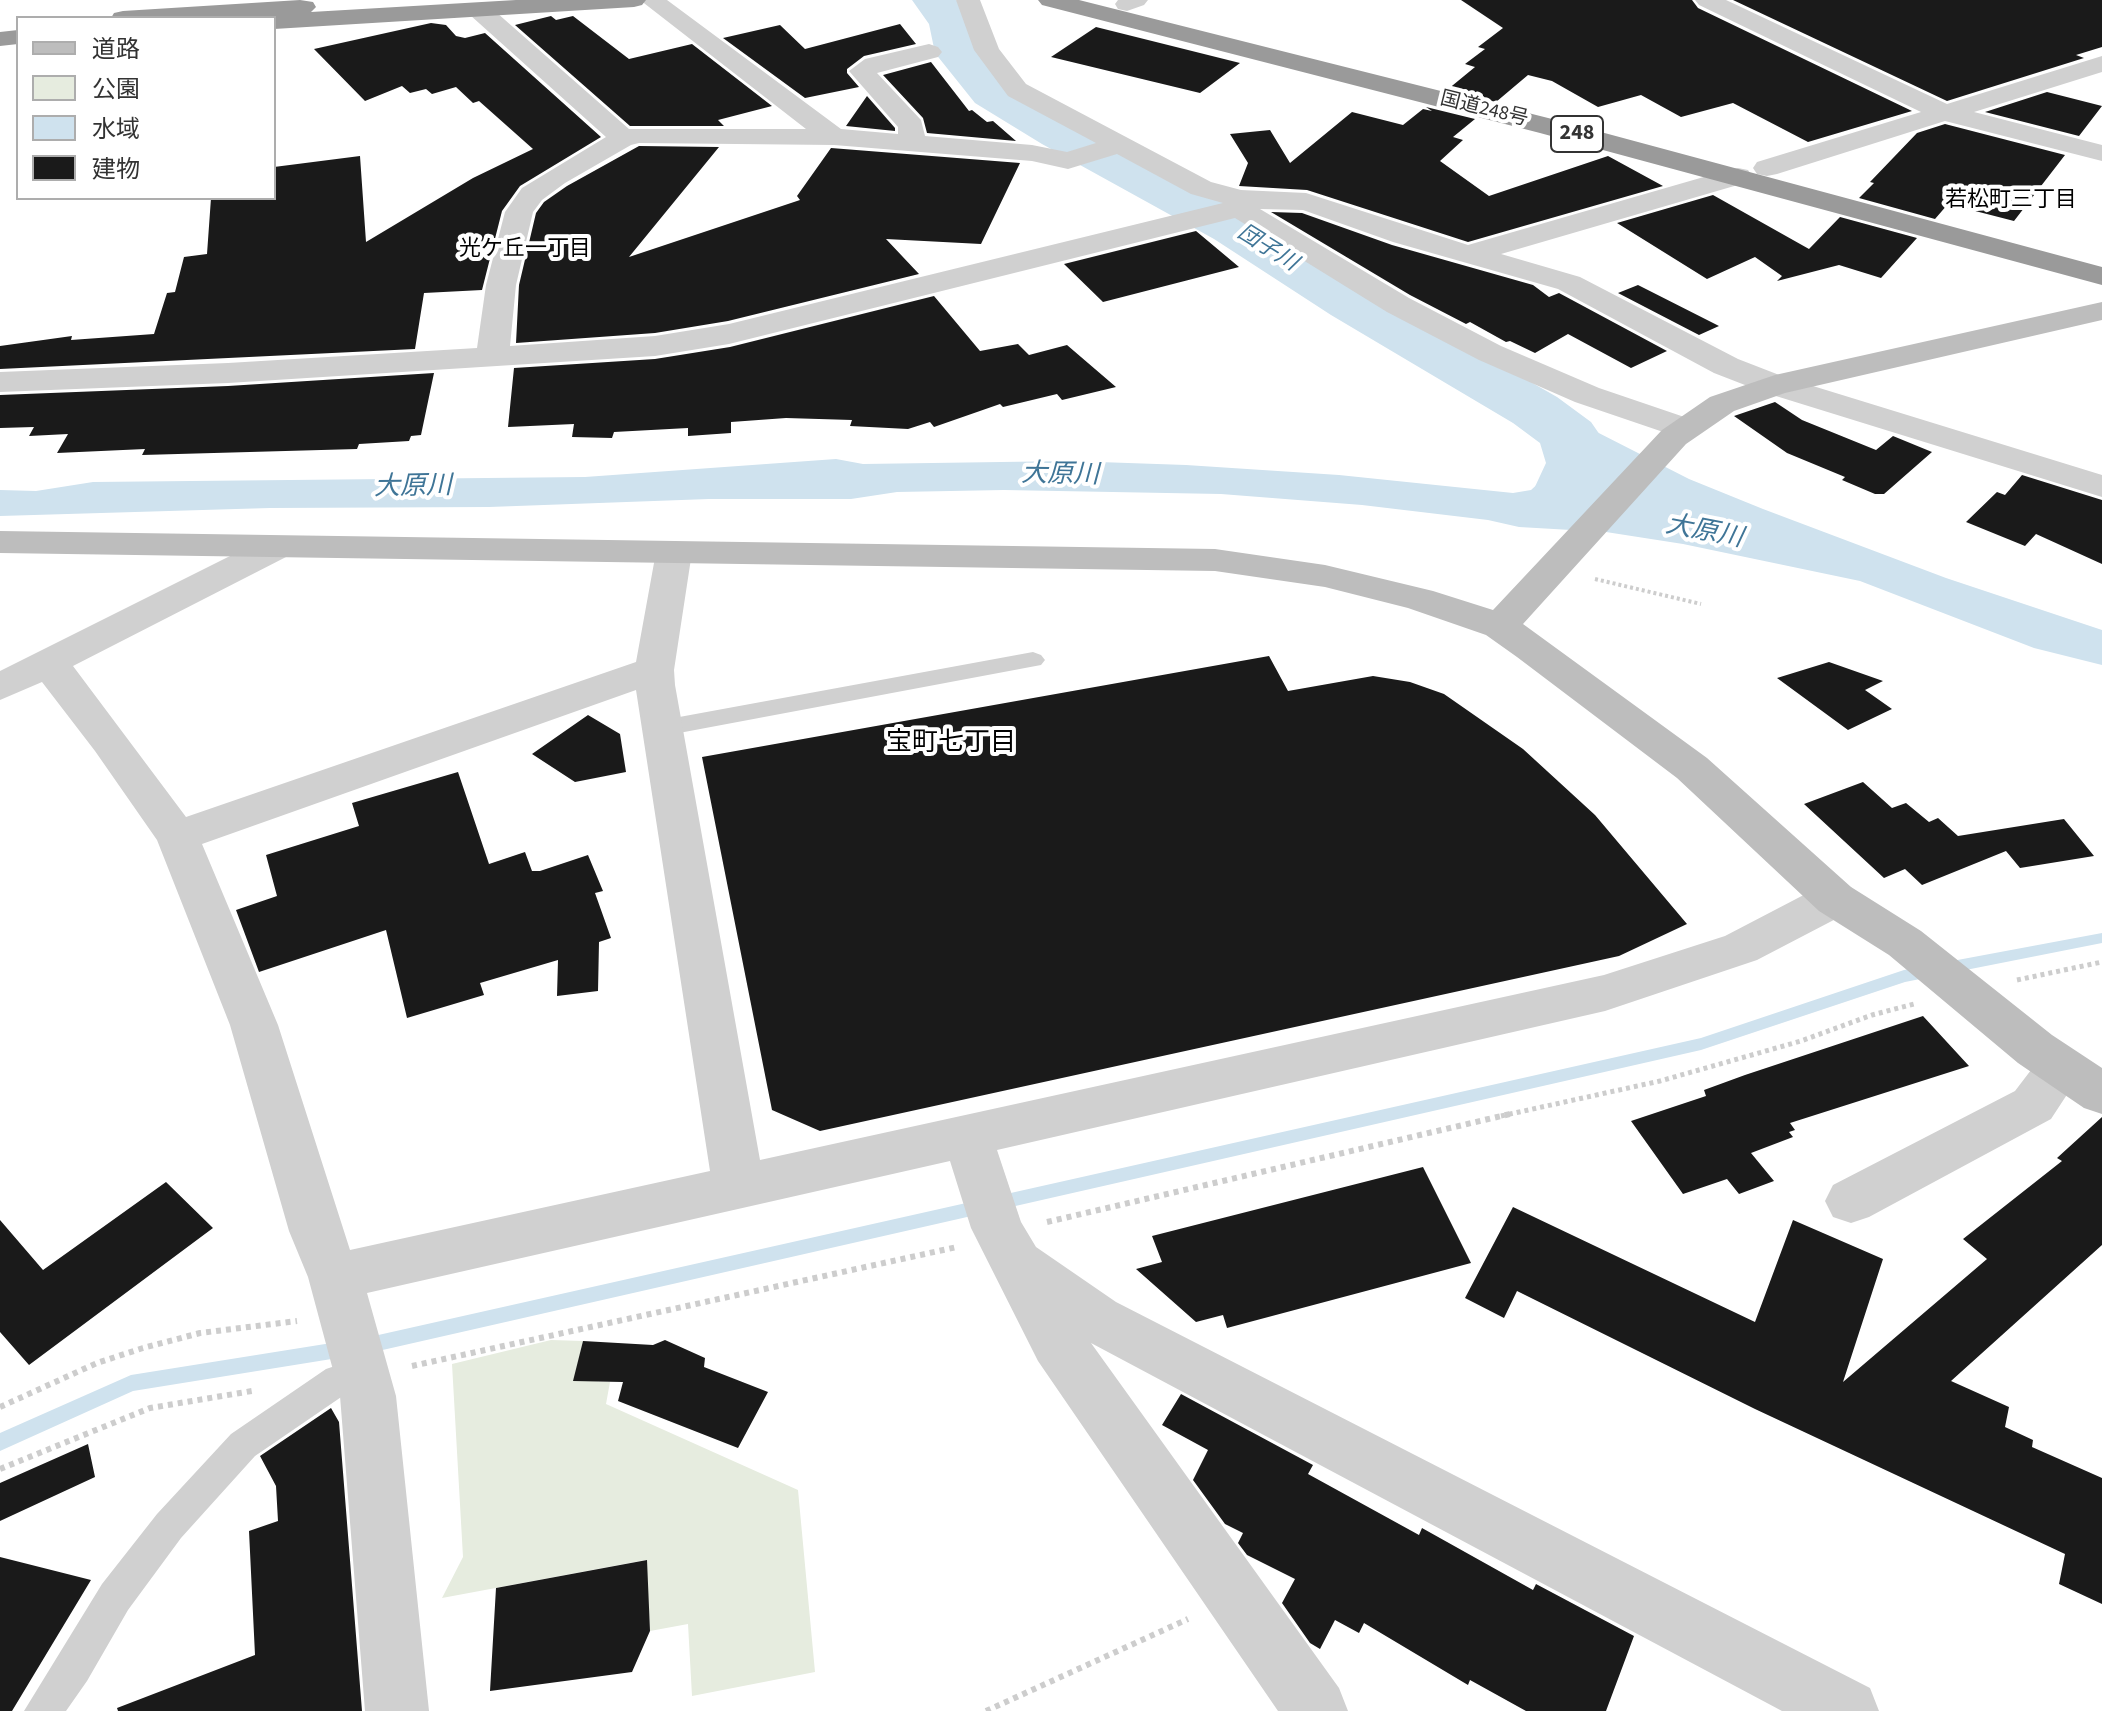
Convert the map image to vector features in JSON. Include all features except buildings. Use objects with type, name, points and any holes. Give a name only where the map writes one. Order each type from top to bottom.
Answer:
[{"type":"highway","points":[[158,16],[434,0]]},
{"type":"highway","points":[[276,22],[634,0]]},
{"type":"highway","name":"国道248号","points":[[1050,0],[1738,176],[2102,276]]},
{"type":"highway","name":"国道248号","points":[[1124,1],[1767,168],[2102,262]]},
{"type":"street","points":[[652,0],[834,137]]},
{"type":"street","points":[[968,0],[987,50],[1017,90],[1234,205],[1386,297],[1490,353],[1679,432]]},
{"type":"street","points":[[1707,0],[1945,113],[2102,153]]},
{"type":"street","points":[[479,10],[623,138]]},
{"type":"street","points":[[912,141],[911,126],[862,71],[874,64],[929,52]]},
{"type":"street","points":[[1767,168],[2102,64]]},
{"type":"street","points":[[492,358],[501,285],[519,212],[532,194],[555,177],[623,138],[639,135],[834,137],[912,141],[1032,153],[1068,161],[1119,145]]},
{"type":"street","points":[[1470,254],[1738,176]]},
{"type":"street","points":[[0,382],[492,358],[655,346],[729,334],[1189,221],[1234,205],[1306,202],[1403,236],[1569,283],[1726,366],[1775,385],[2102,486]]},
{"type":"street","points":[[1500,626],[1679,432],[1722,404],[1775,385],[2102,311]]},
{"type":"street","points":[[0,542],[1215,560],[1325,576],[1420,599],[1500,626],[1692,768],[1835,899],[1911,949],[2061,1067],[2102,1094]]},
{"type":"street","points":[[0,687],[275,548]]},
{"type":"street","points":[[674,552],[654,670],[738,1184]]},
{"type":"street","points":[[48,662],[110,741],[177,836],[254,1025],[368,1396],[397,1711]]},
{"type":"street","points":[[177,836],[243,804],[654,670]]},
{"type":"street","points":[[348,1339],[738,1184],[972,1148],[1605,993],[1741,948],[1835,899]]},
{"type":"street","points":[[1851,1201],[2033,1105],[2061,1067]]},
{"type":"street","points":[[972,1148],[1005,1243],[1058,1343],[1316,1711]]},
{"type":"street","points":[[1005,1243],[1097,1319],[1847,1711]]},
{"type":"lane","points":[[663,728],[1033,660]]},
{"type":"lane","points":[[43,1711],[74,1668],[115,1597],[169,1526],[243,1445],[348,1339]]},
{"type":"path","points":[[1587,577],[1701,604]]},
{"type":"path","points":[[0,1407],[97,1363],[200,1333],[348,1339],[1005,1243],[1170,1192],[1660,1081],[1801,1041],[1872,1015],[1963,991],[2102,962]]},
{"type":"path","points":[[0,1469],[150,1408],[348,1339]]},
{"type":"path","points":[[986,1711],[1236,1597]]},
{"type":"green space","points":[[551,1340],[583,1341],[574,1380],[610,1382],[606,1404],[798,1490],[815,1672],[692,1696],[688,1624],[650,1631],[646,1560],[442,1598],[463,1557],[452,1364]]},
{"type":"water","name":"大原川","points":[[1587,427],[1689,479],[1763,509],[1946,578],[2102,630],[2102,665],[2034,648],[1860,581],[1683,544],[1606,532],[1519,527],[1488,520],[1362,505],[1221,494],[1004,490],[897,492],[851,499],[709,499],[489,507],[270,508],[0,516],[0,490],[36,491],[93,482],[585,477],[836,459],[863,464],[1070,461],[1186,465],[1339,475],[1513,493],[1531,490],[1542,480],[1554,457],[1547,441]]},
{"type":"waterway","name":"団子川","points":[[934,0],[951,23],[958,53],[992,93],[1059,134],[1233,228],[1351,303],[1535,410],[1569,435],[1578,463],[1560,504]]},
{"type":"waterway","points":[[365,1346],[1701,1044],[1904,976],[2102,938]]},
{"type":"waterway","points":[[0,1442],[131,1383],[344,1349]]},
{"type":"district","name":"若松町三丁目","points":[[2011,201]]},
{"type":"district","name":"光ケ丘一丁目","points":[[525,250]]},
{"type":"district","name":"宝町七丁目","points":[[951,744]]}]
